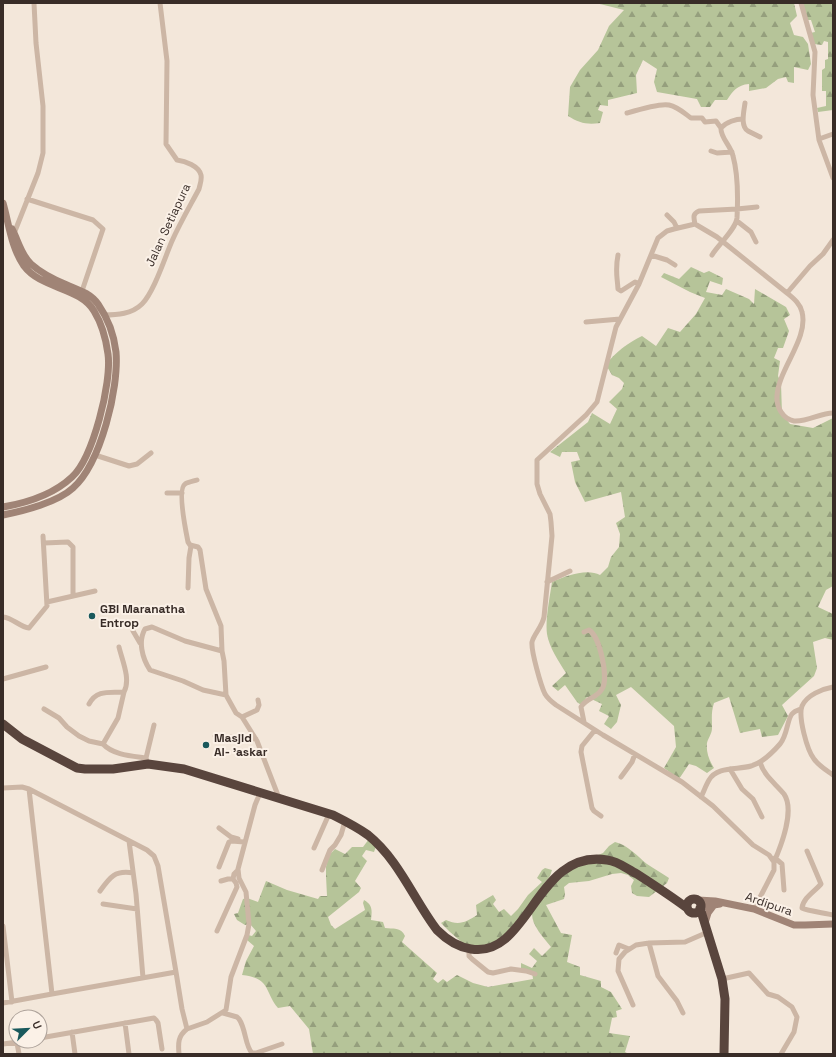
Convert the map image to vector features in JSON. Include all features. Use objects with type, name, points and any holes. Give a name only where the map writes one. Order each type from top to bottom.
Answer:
[{"type":"highway","points":[[3,724],[22,739],[77,768],[113,769],[148,761],[184,769],[329,814],[345,821],[357,827],[369,836],[393,863],[437,930],[445,938],[455,944],[469,949],[485,950],[501,943],[513,932],[547,885],[560,873],[579,863],[590,860],[608,860],[624,866],[665,892],[695,906],[707,932],[722,979],[725,999],[724,1054]]},
{"type":"street","points":[[13,236],[40,167],[44,144],[43,106],[36,43],[34,3]]},
{"type":"street","name":"Jalan Setiapura","points":[[101,315],[123,314],[133,310],[142,304],[149,295],[172,240],[198,189],[201,180],[201,174],[197,168],[185,161],[177,160],[166,144],[167,61],[160,3]]},
{"type":"street","points":[[801,3],[815,52],[813,95],[819,139],[833,178]]},
{"type":"street","points":[[745,103],[743,119],[745,128],[748,131],[760,136]]},
{"type":"street","points":[[627,112],[649,107],[670,105],[686,113],[691,118],[702,118],[705,122],[716,121],[721,128],[721,133],[732,152],[736,171],[737,221],[712,255]]},
{"type":"street","points":[[721,128],[735,120],[743,119]]},
{"type":"street","points":[[819,139],[833,134]]},
{"type":"street","points":[[711,151],[717,153],[732,152]]},
{"type":"street","points":[[27,198],[93,220],[103,229],[82,291]]},
{"type":"street","points":[[3,203],[18,255],[25,266],[34,275],[61,289],[77,295],[90,304],[101,315],[101,323],[108,354],[109,370],[107,386],[96,430],[80,468],[64,483],[51,491],[16,505],[3,507]]},
{"type":"street","points":[[695,224],[693,216],[699,211],[756,207]]},
{"type":"street","points":[[667,215],[674,222],[677,228]]},
{"type":"street","points":[[737,221],[751,232],[756,242]]},
{"type":"street","points":[[784,890],[782,864],[753,845],[713,806],[682,782],[595,730],[556,705],[546,696],[533,658],[532,643],[542,624],[552,536],[550,514],[540,494],[537,484],[537,460],[586,415],[597,402],[616,327],[639,284],[658,238],[667,231],[695,224],[709,231],[787,293],[800,306],[803,317],[800,334],[778,390],[777,401],[781,412],[789,419],[801,421],[823,414],[833,413]]},
{"type":"street","points":[[3,514],[42,504],[73,488],[89,468],[107,419],[112,397],[116,366],[115,343],[92,297],[41,272],[30,263],[13,236]]},
{"type":"street","points":[[787,293],[810,266],[823,254],[833,240]]},
{"type":"street","points":[[618,255],[616,271],[619,281],[618,289],[621,291],[635,282],[639,284]]},
{"type":"street","points":[[651,255],[668,260],[675,265]]},
{"type":"street","points":[[586,322],[620,319]]},
{"type":"street","points":[[95,455],[129,466],[137,464],[151,453]]},
{"type":"street","points":[[188,588],[191,546],[188,542],[186,530],[182,488],[185,484],[197,480]]},
{"type":"street","points":[[167,493],[182,493]]},
{"type":"street","points":[[3,617],[11,619],[29,628],[47,606],[43,536]]},
{"type":"street","points":[[44,544],[68,542],[73,547],[73,596]]},
{"type":"street","points":[[191,546],[198,547],[200,550],[206,589],[221,626],[226,695],[236,713],[242,717],[256,739],[279,798]]},
{"type":"street","points":[[547,582],[570,571]]},
{"type":"street","points":[[47,602],[95,591]]},
{"type":"street","points":[[222,652],[185,641],[152,627],[145,629],[140,638],[145,660],[150,670],[183,680],[203,690],[226,695]]},
{"type":"street","points":[[584,632],[589,630],[595,636],[600,652],[605,682],[603,688],[598,694],[588,699],[581,707],[584,722]]},
{"type":"street","points":[[133,631],[141,644]]},
{"type":"street","points":[[103,744],[118,718],[126,684],[126,675],[119,647]]},
{"type":"street","points":[[3,679],[46,667]]},
{"type":"street","points":[[701,797],[709,779],[712,776],[721,771],[752,766],[760,762],[782,742],[786,735],[791,715],[801,709],[806,700],[813,695],[824,689],[833,688]]},
{"type":"street","points":[[89,704],[92,698],[105,692],[124,692]]},
{"type":"street","points":[[242,717],[257,710],[260,705],[258,700]]},
{"type":"street","points":[[44,709],[59,718],[67,727],[79,736],[89,741],[103,744],[106,748],[112,751],[148,761],[154,725]]},
{"type":"street","points":[[801,709],[805,740],[809,752],[821,767],[833,775]]},
{"type":"street","points":[[595,730],[582,746],[581,752],[593,809],[601,816]]},
{"type":"street","points":[[215,736],[256,739]]},
{"type":"street","points":[[621,777],[632,762],[635,754]]},
{"type":"street","points":[[754,909],[774,870],[774,860],[784,832],[788,806],[784,795],[768,778],[760,762]]},
{"type":"street","points":[[730,769],[742,789],[753,799],[762,817]]},
{"type":"street","points":[[3,788],[22,787],[29,789],[147,850],[154,856],[158,866],[182,1010],[187,1029]]},
{"type":"street","points":[[29,789],[52,994]]},
{"type":"street","points":[[217,931],[237,887],[233,879],[234,874],[237,871],[260,793]]},
{"type":"street","points":[[314,848],[329,814]]},
{"type":"street","points":[[322,870],[330,850],[335,845],[340,835],[345,821]]},
{"type":"street","points":[[219,828],[231,837],[245,841]]},
{"type":"street","points":[[129,841],[143,978]]},
{"type":"street","points":[[219,867],[229,842],[245,841]]},
{"type":"street","points":[[807,851],[821,884],[806,898],[803,902],[802,908],[833,915]]},
{"type":"street","points":[[100,891],[112,877],[121,871],[133,873]]},
{"type":"street","points":[[179,1054],[179,1038],[187,1029],[207,1022],[223,1013],[227,1006],[227,993],[230,977],[247,935],[249,924],[246,892],[237,871]]},
{"type":"street","points":[[221,882],[228,879],[233,879]]},
{"type":"street","name":"Ardipura","points":[[695,906],[715,901],[754,909],[794,924],[832,925]]},
{"type":"street","name":"Ardipura","points":[[695,906],[722,903]]},
{"type":"street","points":[[103,904],[137,909]]},
{"type":"street","points":[[632,1005],[618,972],[619,959],[629,949],[636,945],[649,943],[686,942],[707,932],[708,913],[714,905]]},
{"type":"street","points":[[3,926],[12,1002]]},
{"type":"street","points":[[649,943],[658,976],[677,1001],[683,1013]]},
{"type":"street","points":[[616,953],[619,945],[629,949]]},
{"type":"street","points":[[469,949],[469,956],[488,972],[493,973],[511,969],[526,971],[534,974]]},
{"type":"street","points":[[3,1003],[176,972]]},
{"type":"street","points":[[722,979],[749,973],[768,994],[778,997],[792,1007],[797,1017],[794,1032],[781,1054]]},
{"type":"street","points":[[223,1013],[239,1018],[246,1034],[249,1049],[252,1053],[282,1044]]},
{"type":"street","points":[[48,1036],[150,1018],[156,1020],[160,1031],[162,1049]]},
{"type":"street","points":[[125,1022],[129,1054]]},
{"type":"street","points":[[72,1032],[75,1054]]},
{"type":"green space","points":[[596,3],[794,3],[797,16],[790,23],[794,35],[803,37],[808,44],[811,64],[808,70],[794,67],[794,83],[788,82],[786,77],[778,79],[766,88],[749,91],[749,84],[741,86],[731,94],[727,100],[715,100],[710,107],[701,107],[697,99],[657,92],[654,82],[657,69],[643,60],[636,75],[637,93],[608,100],[608,106],[600,105],[598,110],[603,112],[600,123],[583,123],[568,116],[570,87],[580,70],[598,50],[609,26],[624,10]]},
{"type":"green space","points":[[801,3],[833,3],[833,110],[818,112],[817,108],[826,106],[826,91],[822,91],[822,70],[825,68],[825,60],[828,59],[828,42],[824,41],[822,45],[814,44],[810,33],[815,32],[811,20],[807,20]]},
{"type":"green space","points":[[691,267],[704,273],[709,271],[723,278],[722,285],[710,281],[706,292],[722,295],[726,289],[749,299],[754,304],[755,289],[786,307],[790,315],[784,319],[789,331],[783,348],[778,348],[774,358],[780,361],[778,376],[781,383],[782,414],[790,424],[813,428],[833,418],[833,586],[826,590],[818,607],[833,614],[833,640],[825,638],[813,642],[817,668],[814,676],[782,705],[788,716],[778,735],[762,737],[760,729],[740,733],[729,697],[714,703],[712,712],[712,730],[708,741],[707,750],[708,756],[714,768],[707,773],[696,766],[689,764],[679,779],[664,768],[676,747],[674,726],[631,687],[616,695],[621,705],[617,722],[611,729],[604,724],[609,716],[599,711],[602,704],[587,697],[581,705],[577,702],[565,685],[558,691],[552,686],[566,673],[552,649],[547,634],[547,615],[552,582],[569,575],[589,572],[600,575],[608,567],[611,557],[619,547],[620,534],[616,523],[625,517],[621,492],[585,502],[575,482],[571,462],[580,460],[577,452],[562,452],[560,457],[550,452],[588,422],[592,413],[610,424],[617,409],[609,402],[622,389],[624,383],[619,378],[612,375],[606,365],[617,352],[642,336],[656,346],[668,328],[680,332],[696,314],[705,298],[661,277],[664,273],[679,279]]},
{"type":"green space","points":[[369,839],[376,846],[374,852],[366,850],[362,856],[367,861],[355,881],[361,888],[359,892],[328,917],[331,925],[335,929],[365,910],[363,903],[364,900],[369,904],[372,911],[371,920],[383,922],[385,928],[401,931],[405,936],[402,942],[437,973],[433,979],[438,983],[443,979],[447,982],[457,975],[473,983],[488,987],[533,979],[532,972],[521,969],[521,963],[532,968],[537,961],[529,954],[534,948],[542,956],[551,947],[536,927],[532,914],[512,932],[487,947],[465,945],[441,923],[446,920],[459,923],[469,920],[477,915],[476,905],[493,895],[496,900],[493,904],[499,912],[504,909],[511,916],[528,895],[542,882],[537,878],[545,868],[552,870],[550,876],[544,884],[558,871],[603,853],[615,842],[628,848],[647,864],[669,878],[667,883],[649,897],[637,896],[632,893],[631,886],[634,880],[628,875],[621,873],[612,874],[589,881],[569,883],[564,887],[564,899],[546,905],[561,933],[572,935],[567,962],[580,967],[580,975],[601,981],[601,987],[611,992],[622,1009],[616,1011],[617,1017],[612,1018],[609,1033],[630,1036],[625,1052],[629,1054],[313,1054],[309,1029],[290,1006],[278,1008],[266,986],[262,982],[258,979],[242,975],[246,961],[254,946],[247,940],[248,935],[252,936],[256,931],[250,924],[245,925],[237,920],[234,914],[238,913],[243,899],[247,898],[258,902],[266,881],[287,890],[318,899],[320,896],[327,896],[326,867],[328,856],[335,849],[345,854],[352,847],[363,847]]},
{"type":"place","name":"GBI Maranatha Entrop","points":[[92,616]]},
{"type":"place","name":"Masjid Al- 'askar","points":[[206,745]]}]
